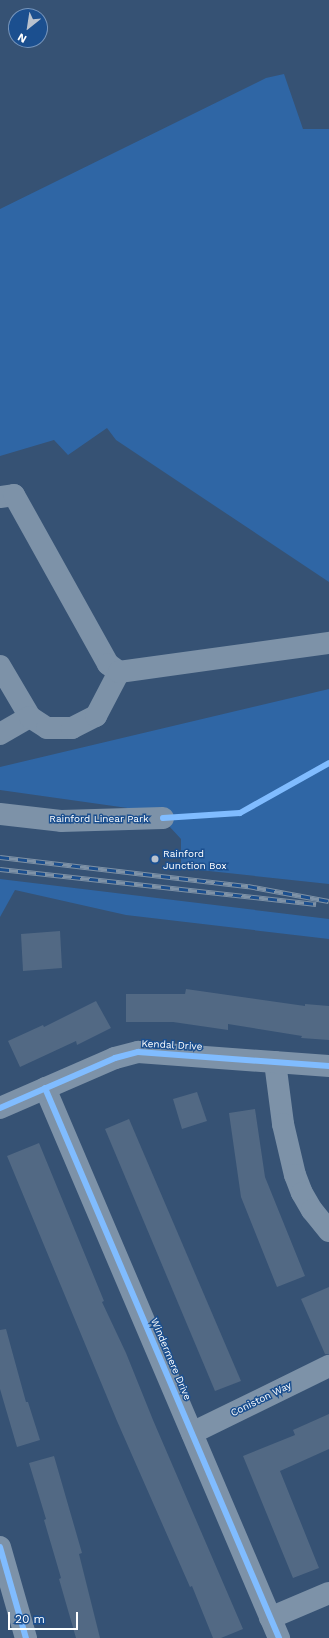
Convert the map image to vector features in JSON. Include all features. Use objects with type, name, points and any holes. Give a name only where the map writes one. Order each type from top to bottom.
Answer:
[{"type":"street","points":[[0,497],[14,495],[108,664],[119,672],[329,643]]},
{"type":"street","points":[[0,666],[30,717],[47,728],[72,728],[96,716],[119,672]]},
{"type":"street","points":[[0,734],[30,717]]},
{"type":"street","name":"Rainford Linear Park","points":[[0,814],[61,821],[163,818]]},
{"type":"street","name":"Kendal Drive","points":[[0,1108],[115,1058],[138,1052],[329,1066]]},
{"type":"street","points":[[275,1062],[283,1124],[295,1175],[302,1194],[312,1210],[329,1231]]},
{"type":"street","name":"Windermere Drive","points":[[45,1088],[279,1638]]},
{"type":"street","name":"Coniston Way","points":[[192,1432],[329,1366]]},
{"type":"street","points":[[0,1547],[26,1638]]},
{"type":"street","points":[[270,1618],[329,1593]]},
{"type":"shaded area","points":[[284,74],[303,129],[329,129],[329,582],[116,440],[107,428],[68,455],[54,440],[0,456],[0,209],[266,78]]},
{"type":"shaded area","points":[[329,689],[329,884],[181,868],[181,839],[156,812],[0,790],[0,767]]},
{"type":"shaded area","points":[[0,879],[329,919],[329,939],[126,915],[15,890],[0,917]]},
{"type":"building","points":[[60,931],[62,968],[23,971],[21,934]]},
{"type":"building","points":[[186,989],[305,1006],[305,1004],[329,1006],[329,1040],[301,1038],[302,1036],[228,1024],[228,1030],[173,1022],[126,1022],[126,994],[185,994]]},
{"type":"building","points":[[96,1001],[111,1028],[77,1045],[76,1041],[20,1067],[8,1041],[43,1025],[44,1027]]},
{"type":"building","points":[[197,1092],[207,1121],[182,1129],[173,1099]]},
{"type":"building","points":[[255,1109],[265,1177],[305,1276],[277,1287],[241,1197],[229,1113]]},
{"type":"building","points":[[129,1119],[241,1381],[215,1391],[105,1129]]},
{"type":"building","points":[[39,1143],[104,1301],[102,1302],[126,1353],[153,1420],[243,1629],[221,1638],[213,1638],[192,1586],[190,1587],[117,1421],[7,1156]]},
{"type":"building","points":[[329,1287],[329,1354],[325,1354],[301,1299]]},
{"type":"building","points":[[6,1329],[26,1402],[28,1402],[40,1440],[17,1447],[0,1389],[0,1330]]},
{"type":"building","points":[[329,1414],[329,1449],[280,1471],[319,1568],[293,1578],[243,1456],[295,1435],[293,1430]]},
{"type":"building","points":[[54,1456],[82,1553],[79,1554],[100,1638],[76,1638],[59,1579],[61,1578],[44,1520],[46,1519],[29,1463]]},
{"type":"railway","points":[[0,857],[248,886],[329,901]]},
{"type":"railway","points":[[0,869],[316,904]]},
{"type":"cycle path","points":[[163,818],[240,813],[329,763]]},
{"type":"cycle path","points":[[0,1108],[115,1058],[138,1052],[329,1066]]},
{"type":"cycle path","points":[[45,1088],[279,1638]]},
{"type":"cycle path","points":[[0,1547],[26,1638]]},
{"type":"place","name":"Rainford Junction Box","points":[[155,859]]}]
